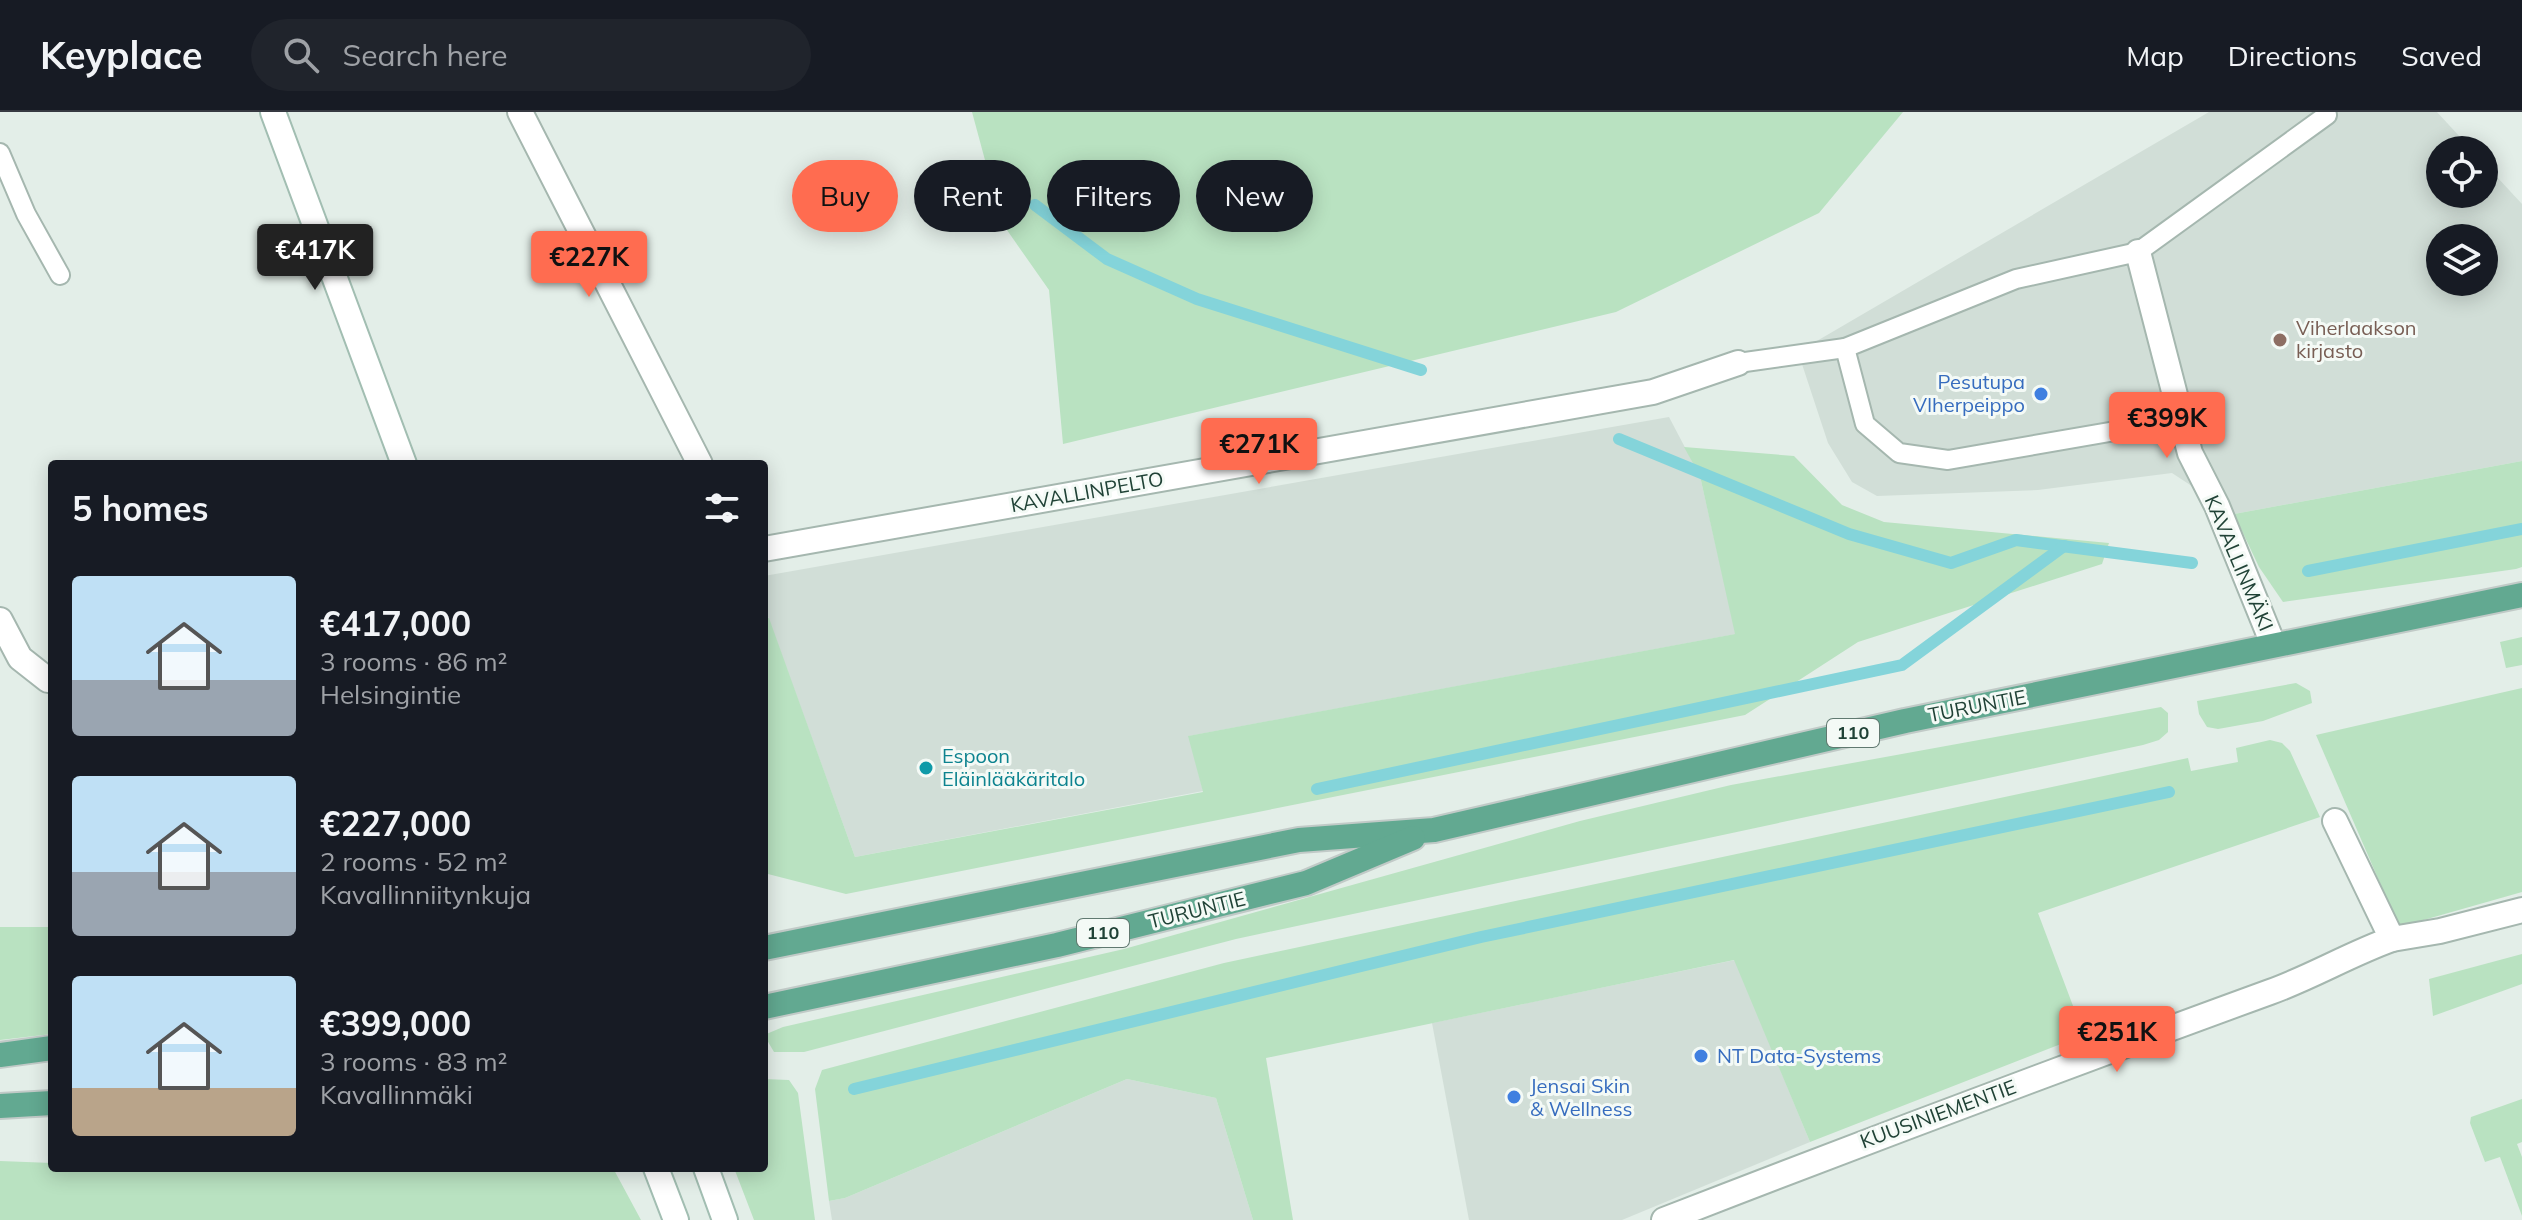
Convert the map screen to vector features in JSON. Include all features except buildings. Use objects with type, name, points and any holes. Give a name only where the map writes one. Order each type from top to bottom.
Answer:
[{"type":"main road","name":"TURUNTIE","points":[[768,947],[1299,840],[1434,830],[1905,721],[2522,595]]},
{"type":"main road","name":"TURUNTIE","points":[[768,1006],[1057,945],[1306,883],[1434,830]]},
{"type":"main road","points":[[0,1055],[48,1049]]},
{"type":"main road","points":[[0,1106],[48,1103]]},
{"type":"street","points":[[273,112],[405,460]]},
{"type":"street","points":[[520,112],[698,460]]},
{"type":"street","name":"KAVALLINMÄKI","points":[[2138,252],[2179,420],[2273,644]]},
{"type":"street","name":"KAVALLINPELTO","points":[[768,548],[1653,392],[1738,363]]},
{"type":"street","points":[[0,620],[20,658],[48,680]]},
{"type":"street","points":[[2335,821],[2392,939]]},
{"type":"street","name":"KUUSINIEMENTIE","points":[[1664,1220],[1899,1128],[2294,983],[2362,949],[2392,939],[2440,931],[2522,910]]},
{"type":"street","points":[[658,1172],[676,1220]]},
{"type":"street","points":[[707,1172],[725,1220]]},
{"type":"lane","points":[[1738,363],[1845,348],[2016,279],[2138,252],[2327,115]]},
{"type":"lane","points":[[0,153],[26,214],[60,275]]},
{"type":"lane","points":[[1845,348],[1865,424],[1899,453],[1948,460],[2179,420]]},
{"type":"shaded area","points":[[2209,112],[2437,112],[2459,136],[2426,136],[2426,208],[2498,208],[2498,178],[2522,204],[2522,461],[2234,514],[2172,473],[2038,490],[1877,496],[1852,482],[1828,443],[1798,352]]},
{"type":"shaded area","points":[[1669,417],[1700,476],[1736,634],[1189,736],[1203,791],[855,857],[768,617],[768,575]]},
{"type":"shaded area","points":[[1735,960],[1810,1142],[1622,1220],[1469,1220],[1432,1023]]},
{"type":"shaded area","points":[[1127,1079],[1216,1098],[1253,1220],[832,1220],[829,1201],[845,1198]]},
{"type":"green space","points":[[972,112],[1903,112],[1819,213],[1616,312],[1063,444],[1049,290],[1008,232],[1031,232],[1031,160],[985,160]]},
{"type":"green space","points":[[1684,447],[1794,456],[1842,505],[1884,522],[2109,543],[2102,564],[1858,642],[1745,715],[846,894],[768,874],[768,618],[855,857],[1203,792],[1188,736],[1735,634],[1700,476]]},
{"type":"green space","points":[[2522,461],[2522,567],[2516,569],[2283,602],[2259,567],[2234,514]]},
{"type":"green space","points":[[2522,637],[2522,665],[2506,668],[2500,642]]},
{"type":"green space","points":[[2296,683],[2310,691],[2312,703],[2263,721],[2218,729],[2207,727],[2199,714],[2197,701]]},
{"type":"green space","points":[[2522,688],[2522,892],[2399,927],[2316,735]]},
{"type":"green space","points":[[2161,707],[2168,713],[2168,732],[2159,740],[2143,745],[1236,939],[804,1052],[774,1052],[768,1042],[768,1033],[783,1027],[1124,949],[1580,821],[1731,785]]},
{"type":"green space","points":[[2270,740],[2282,743],[2290,751],[2320,817],[2038,913],[2084,1035],[1810,1142],[1734,960],[1266,1058],[1293,1220],[1253,1220],[1216,1098],[1127,1079],[845,1198],[829,1201],[815,1089],[822,1070],[1224,963],[2188,758],[2191,771],[2238,762],[2236,748]]},
{"type":"green space","points":[[0,927],[48,927],[48,1034],[0,1040]]},
{"type":"green space","points":[[2522,954],[2522,984],[2433,1016],[2429,979]]},
{"type":"green space","points":[[768,1079],[789,1080],[798,1093],[815,1220],[754,1220],[736,1172],[768,1172]]},
{"type":"green space","points":[[2522,1099],[2522,1142],[2517,1144],[2522,1157],[2522,1216],[2500,1157],[2485,1162],[2470,1123],[2471,1117]]},
{"type":"green space","points":[[0,1161],[48,1163],[48,1172],[615,1172],[641,1220],[0,1220]]},
{"type":"waterway","points":[[1035,205],[1107,259],[1197,299],[1421,370]]},
{"type":"waterway","points":[[1619,439],[1849,534],[1951,563],[2016,540],[2192,563]]},
{"type":"waterway","points":[[2308,571],[2522,529]]},
{"type":"waterway","points":[[1317,789],[1902,665],[2064,546]]},
{"type":"waterway","points":[[854,1089],[1481,937],[2169,792]]},
{"type":"place","name":"Viherlaakson kirjasto","points":[[2280,340]]},
{"type":"place","name":"Pesutupa VIherpeippo","points":[[2041,394]]},
{"type":"place","name":"Espoon Eläinlääkäritalo","points":[[926,768]]},
{"type":"place","name":"NT Data-Systems","points":[[1701,1056]]},
{"type":"place","name":"Jensai Skin & Wellness","points":[[1514,1097]]}]
